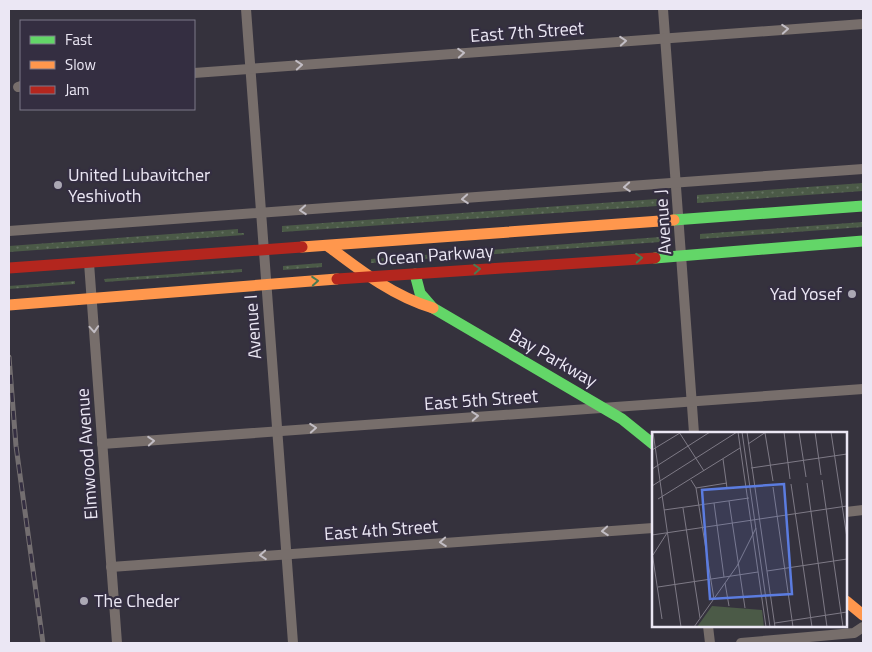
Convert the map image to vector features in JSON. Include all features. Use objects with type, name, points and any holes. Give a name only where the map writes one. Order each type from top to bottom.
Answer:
[{"type":"main road","name":"Ocean Parkway","points":[[9,268],[863,206]]},
{"type":"main road","name":"Ocean Parkway","points":[[9,305],[863,241]]},
{"type":"main road","name":"Bay Parkway","points":[[328,246],[368,277],[414,304],[433,308]]},
{"type":"main road","name":"Bay Parkway","points":[[415,274],[418,292],[433,308],[622,419],[652,443]]},
{"type":"main road","points":[[847,602],[863,615]]},
{"type":"street","name":"Avenue I","points":[[246,9],[293,643]]},
{"type":"street","name":"Avenue J","points":[[663,9],[694,432]]},
{"type":"street","name":"East 7th Street","points":[[195,73],[863,24]]},
{"type":"street","points":[[9,231],[863,169]]},
{"type":"street","name":"Elmwood Avenue","points":[[89,262],[117,643]]},
{"type":"street","name":"East 5th Street","points":[[102,444],[863,389]]},
{"type":"street","points":[[847,512],[863,510]]},
{"type":"street","name":"East 4th Street","points":[[111,567],[652,528]]},
{"type":"street","points":[[741,643],[854,633],[863,626]]},
{"type":"street","points":[[708,627],[710,643]]},
{"type":"green space","points":[[863,183],[863,191],[697,203],[697,195]]},
{"type":"green space","points":[[657,199],[657,206],[282,232],[282,226]]},
{"type":"green space","points":[[863,222],[863,227],[700,239],[700,234]]},
{"type":"green space","points":[[238,229],[238,233],[244,233],[244,235],[9,252],[9,246]]},
{"type":"green space","points":[[660,237],[660,242],[371,263],[371,259]]},
{"type":"green space","points":[[322,263],[322,267],[283,270],[283,266]]},
{"type":"green space","points":[[242,269],[242,272],[105,282],[104,279]]},
{"type":"green space","points":[[75,281],[75,284],[9,289],[9,286]]},
{"type":"railway","points":[[9,357],[16,446],[43,643]]},
{"type":"traffic: fast","points":[[674,220],[863,206]]},
{"type":"traffic: fast","points":[[655,258],[863,241]]},
{"type":"traffic: fast","points":[[415,274],[420,293],[433,308],[622,419],[652,443]]},
{"type":"traffic: slow","points":[[302,247],[674,220]]},
{"type":"traffic: slow","points":[[328,246],[391,290],[433,308]]},
{"type":"traffic: slow","points":[[9,305],[337,279]]},
{"type":"traffic: slow","points":[[847,602],[863,615]]},
{"type":"traffic: jam","points":[[9,268],[302,247]]},
{"type":"traffic: jam","points":[[337,279],[655,258]]},
{"type":"place","name":"United Lubavitcher Yeshivoth","points":[[58,185]]},
{"type":"place","name":"Yad Yosef","points":[[852,294]]},
{"type":"place","name":"The Cheder","points":[[84,601]]}]
